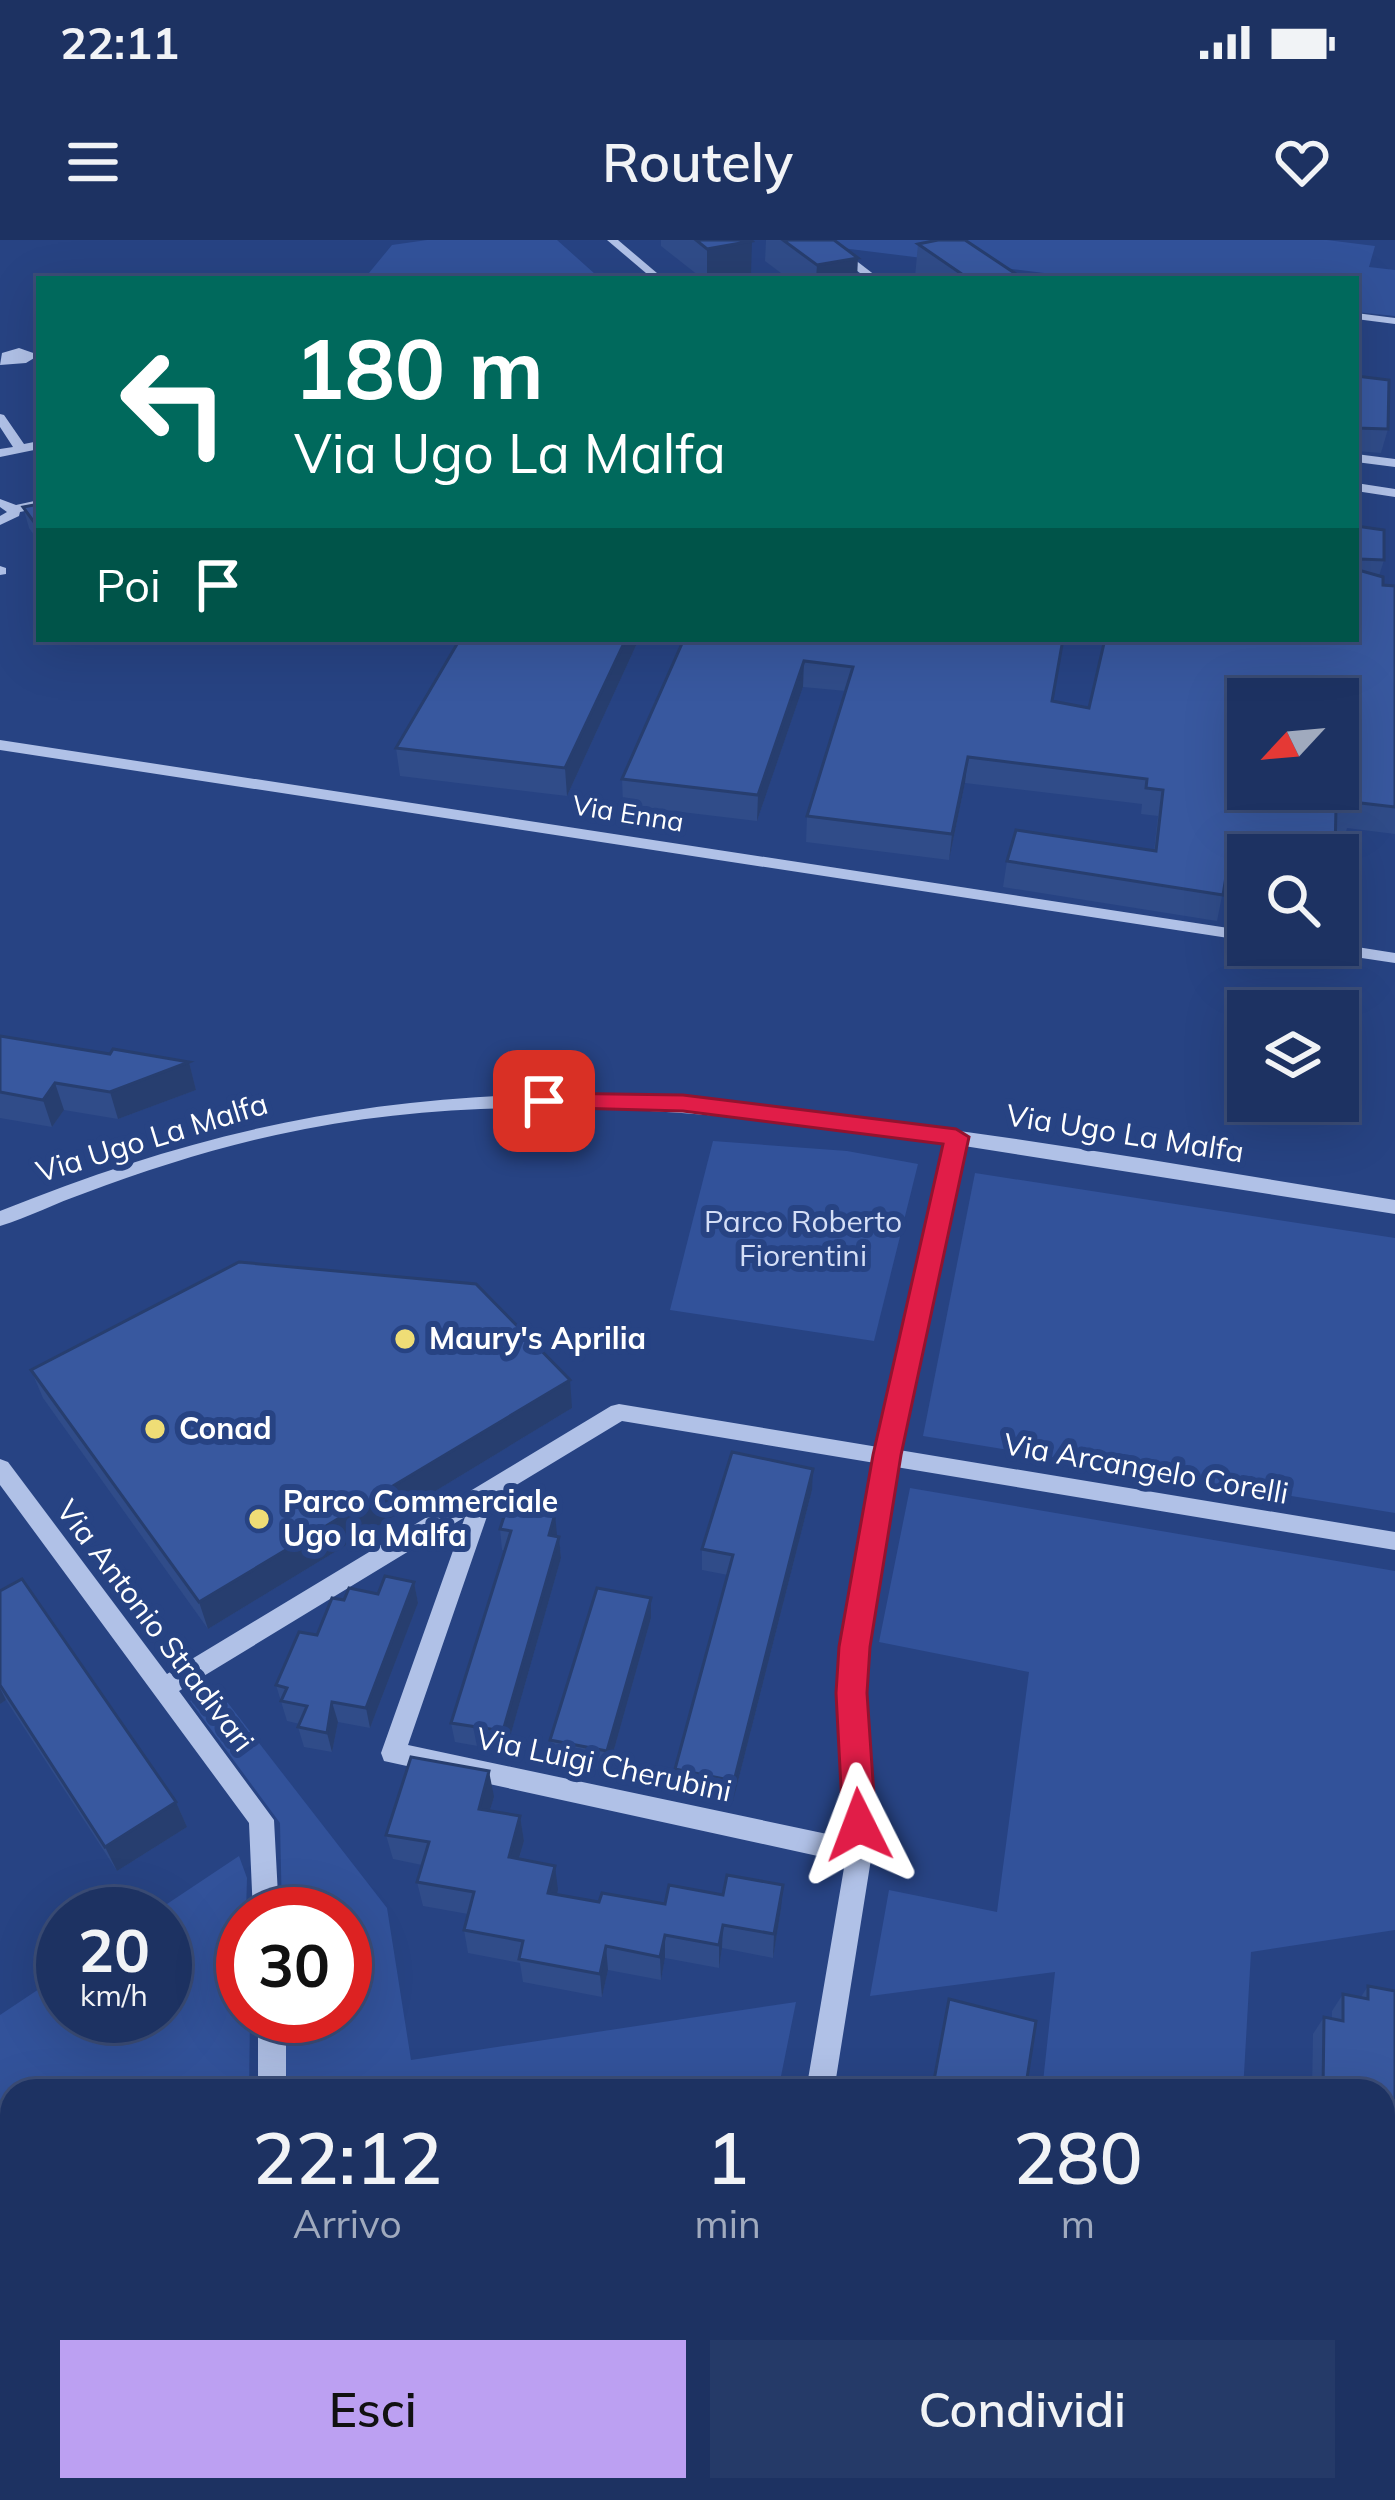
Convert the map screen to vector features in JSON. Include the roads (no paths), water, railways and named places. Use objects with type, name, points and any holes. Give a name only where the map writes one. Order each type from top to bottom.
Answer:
[{"type":"street","points":[[612,240],[655,276]]},
{"type":"street","points":[[836,250],[871,276]]},
{"type":"street","points":[[1359,317],[1395,322]]},
{"type":"street","points":[[0,418],[21,449]]},
{"type":"street","points":[[0,453],[36,446]]},
{"type":"street","points":[[1359,458],[1395,463]]},
{"type":"street","points":[[1359,487],[1395,493]]},
{"type":"street","points":[[0,521],[7,506]]},
{"type":"street","name":"Via Enna","points":[[0,745],[1227,933]]},
{"type":"street","points":[[1359,953],[1395,958]]},
{"type":"street","name":"Via Ugo La Malfa","points":[[0,1219],[114,1175],[312,1121],[458,1103],[683,1103],[956,1137],[1395,1207]]},
{"type":"street","points":[[822,2079],[859,1853],[852,1670],[887,1455],[956,1137]]},
{"type":"street","points":[[164,1688],[619,1412],[887,1455]]},
{"type":"street","name":"Via Arcangelo Corelli","points":[[887,1455],[1395,1541]]},
{"type":"street","name":"Via Antonio Stradivari","points":[[0,1468],[261,1820],[265,1887]]},
{"type":"street","name":"Via Luigi Cherubini","points":[[484,1494],[393,1753],[859,1853]]},
{"type":"street","points":[[272,2043],[272,2079]]},
{"type":"place","name":"Maury's Aprilia","points":[[405,1339]]},
{"type":"place","name":"Conad","points":[[155,1429]]},
{"type":"place","name":"Parco Commerciale Ugo la Malfa","points":[[259,1519]]},
{"type":"park label","name":"Parco Roberto Fiorentini","points":[[803,1239]]}]
